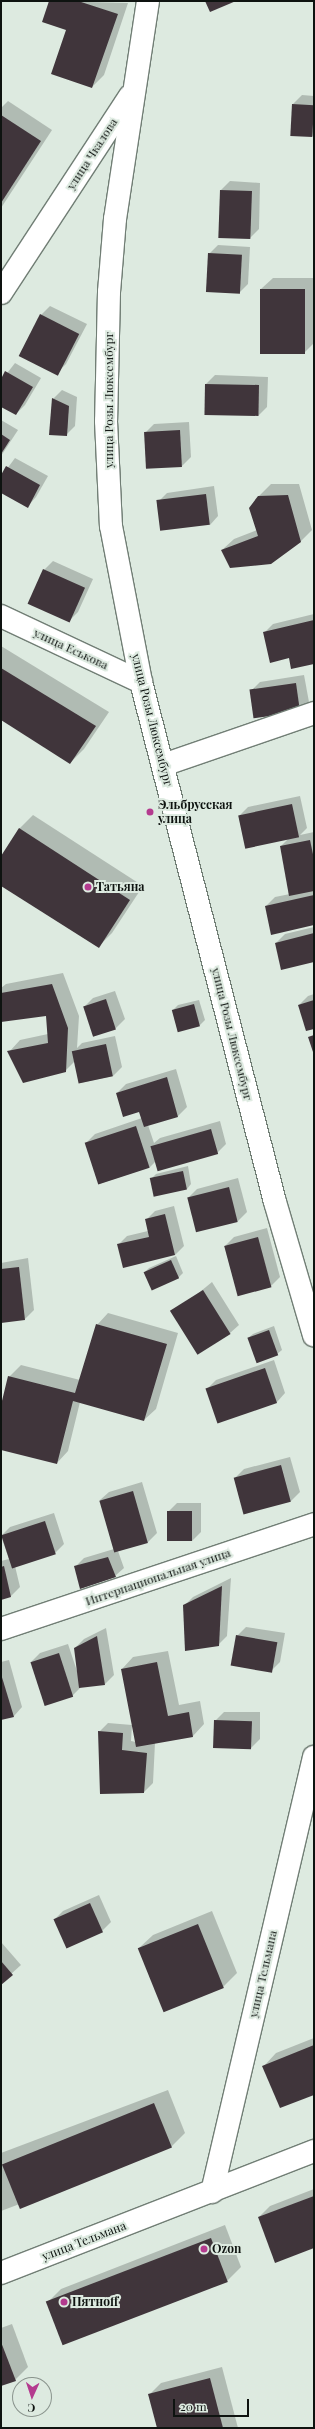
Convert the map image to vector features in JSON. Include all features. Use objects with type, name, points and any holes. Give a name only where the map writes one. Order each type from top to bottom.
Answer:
[{"type":"street","name":"улица Чкалова","points":[[1,293],[134,90],[148,1]]},
{"type":"street","name":"улица Розы Люксембург","points":[[134,90],[115,219],[110,284],[106,421],[111,526],[141,682],[274,1202],[314,1335]]},
{"type":"street","name":"улица Еськова","points":[[1,616],[141,682]]},
{"type":"street","points":[[163,764],[314,713]]},
{"type":"street","name":"Интернациональная улица","points":[[1,1629],[314,1524]]},
{"type":"street","name":"улица Тельмана","points":[[212,2192],[314,1757]]},
{"type":"street","name":"улица Тельмана","points":[[1,2273],[314,2151]]},
{"type":"building","points":[[49,1],[78,1],[118,14],[92,88],[51,74],[66,30],[42,22]]},
{"type":"building","points":[[205,1],[236,1],[210,12]]},
{"type":"building","points":[[292,104],[314,105],[312,137],[290,136]]},
{"type":"building","points":[[1,115],[41,141],[1,203]]},
{"type":"building","points":[[220,190],[252,191],[250,239],[218,238]]},
{"type":"building","points":[[208,253],[242,255],[240,294],[206,292]]},
{"type":"building","points":[[260,289],[305,289],[305,354],[260,354]]},
{"type":"building","points":[[40,314],[79,334],[58,376],[19,356]]},
{"type":"building","points":[[5,371],[33,387],[16,415],[1,407],[1,379]]},
{"type":"building","points":[[205,384],[259,385],[258,416],[204,415]]},
{"type":"building","points":[[52,398],[69,406],[67,436],[49,435]]},
{"type":"building","points":[[180,430],[182,467],[146,469],[144,432]]},
{"type":"building","points":[[1,434],[10,440],[1,454]]},
{"type":"building","points":[[6,466],[40,485],[28,508],[1,493],[1,475]]},
{"type":"building","points":[[206,494],[210,525],[160,531],[156,500]]},
{"type":"building","points":[[288,495],[301,542],[271,564],[230,568],[221,550],[258,536],[249,508],[258,496]]},
{"type":"building","points":[[43,569],[85,588],[70,622],[28,604]]},
{"type":"building","points":[[314,620],[314,664],[291,669],[289,658],[270,663],[263,632]]},
{"type":"building","points":[[1,668],[96,726],[70,764],[1,720]]},
{"type":"building","points":[[296,683],[300,712],[253,718],[249,690]]},
{"type":"building","points":[[292,804],[299,837],[245,849],[238,815]]},
{"type":"building","points":[[19,828],[130,900],[99,948],[1,886],[1,856]]},
{"type":"building","points":[[310,840],[314,859],[314,891],[289,896],[280,846]]},
{"type":"building","points":[[314,895],[314,925],[271,935],[265,906]]},
{"type":"building","points":[[314,933],[314,962],[281,970],[275,943]]},
{"type":"building","points":[[52,984],[68,1028],[66,1072],[23,1083],[7,1051],[48,1043],[46,1016],[1,1022],[1,993]]},
{"type":"building","points":[[106,999],[116,1029],[93,1037],[83,1006]]},
{"type":"building","points":[[314,1000],[314,1029],[306,1031],[298,1005]]},
{"type":"building","points":[[194,1004],[200,1026],[178,1032],[172,1010]]},
{"type":"building","points":[[314,1035],[314,1055],[308,1037]]},
{"type":"building","points":[[106,1044],[113,1076],[79,1084],[72,1051]]},
{"type":"building","points":[[167,1077],[178,1117],[144,1127],[139,1112],[123,1117],[116,1093]]},
{"type":"building","points":[[136,1126],[150,1168],[98,1185],[85,1143]]},
{"type":"building","points":[[211,1129],[218,1154],[158,1171],[150,1146]]},
{"type":"building","points":[[183,1171],[187,1190],[154,1197],[150,1178]]},
{"type":"building","points":[[229,1187],[238,1222],[196,1232],[187,1197]]},
{"type":"building","points":[[165,1214],[175,1255],[123,1268],[117,1244],[149,1237],[145,1219]]},
{"type":"building","points":[[258,1237],[271,1287],[238,1296],[224,1246]]},
{"type":"building","points":[[171,1260],[179,1278],[152,1290],[144,1272]]},
{"type":"building","points":[[19,1267],[25,1320],[1,1323],[1,1269]]},
{"type":"building","points":[[203,1290],[231,1334],[197,1355],[170,1311]]},
{"type":"building","points":[[96,1324],[167,1344],[144,1421],[73,1401],[57,1464],[1,1450],[1,1405],[8,1376],[75,1393]]},
{"type":"building","points":[[269,1330],[278,1355],[257,1363],[247,1338]]},
{"type":"building","points":[[265,1368],[277,1403],[217,1423],[205,1389]]},
{"type":"building","points":[[281,1465],[291,1502],[244,1514],[234,1478]]},
{"type":"building","points":[[133,1491],[148,1543],[114,1553],[99,1501]]},
{"type":"building","points":[[167,1511],[192,1511],[192,1541],[167,1541]]},
{"type":"building","points":[[45,1521],[56,1554],[12,1569],[1,1535]]},
{"type":"building","points":[[108,1557],[116,1577],[80,1589],[74,1566]]},
{"type":"building","points":[[4,1566],[11,1597],[1,1600],[1,1567]]},
{"type":"building","points":[[222,1586],[219,1646],[185,1651],[183,1605]]},
{"type":"building","points":[[236,1635],[277,1642],[272,1673],[231,1666]]},
{"type":"building","points":[[97,1636],[105,1685],[79,1688],[74,1648]]},
{"type":"building","points":[[59,1653],[73,1697],[45,1706],[30,1662]]},
{"type":"building","points":[[157,1662],[168,1716],[189,1712],[193,1737],[136,1747],[121,1669]]},
{"type":"building","points":[[1,1674],[14,1717],[1,1720]]},
{"type":"building","points":[[214,1720],[252,1721],[251,1749],[213,1748]]},
{"type":"building","points":[[98,1731],[123,1733],[122,1750],[147,1753],[144,1793],[100,1794]]},
{"type":"building","points":[[90,1903],[103,1932],[66,1949],[53,1919]]},
{"type":"building","points":[[198,1924],[224,1988],[164,2012],[138,1948]]},
{"type":"building","points":[[1,1961],[13,1975],[1,1985]]},
{"type":"building","points":[[314,2045],[314,2095],[280,2108],[262,2066]]},
{"type":"building","points":[[154,2103],[172,2148],[20,2209],[2,2164]]},
{"type":"building","points":[[314,2196],[314,2248],[275,2263],[258,2217]]},
{"type":"building","points":[[211,2238],[228,2282],[63,2345],[46,2301]]},
{"type":"building","points":[[1,2342],[14,2377],[12,2377],[12,2382],[1,2386]]},
{"type":"building","points":[[210,2378],[223,2428],[157,2428],[148,2394]]},
{"type":"place","name":"Эльбрусская улица","points":[[150,812]]},
{"type":"place","name":"Татьяна","points":[[88,887]]},
{"type":"place","name":"Ozon","points":[[204,2249]]},
{"type":"place","name":"Пятнoff","points":[[64,2302]]}]
